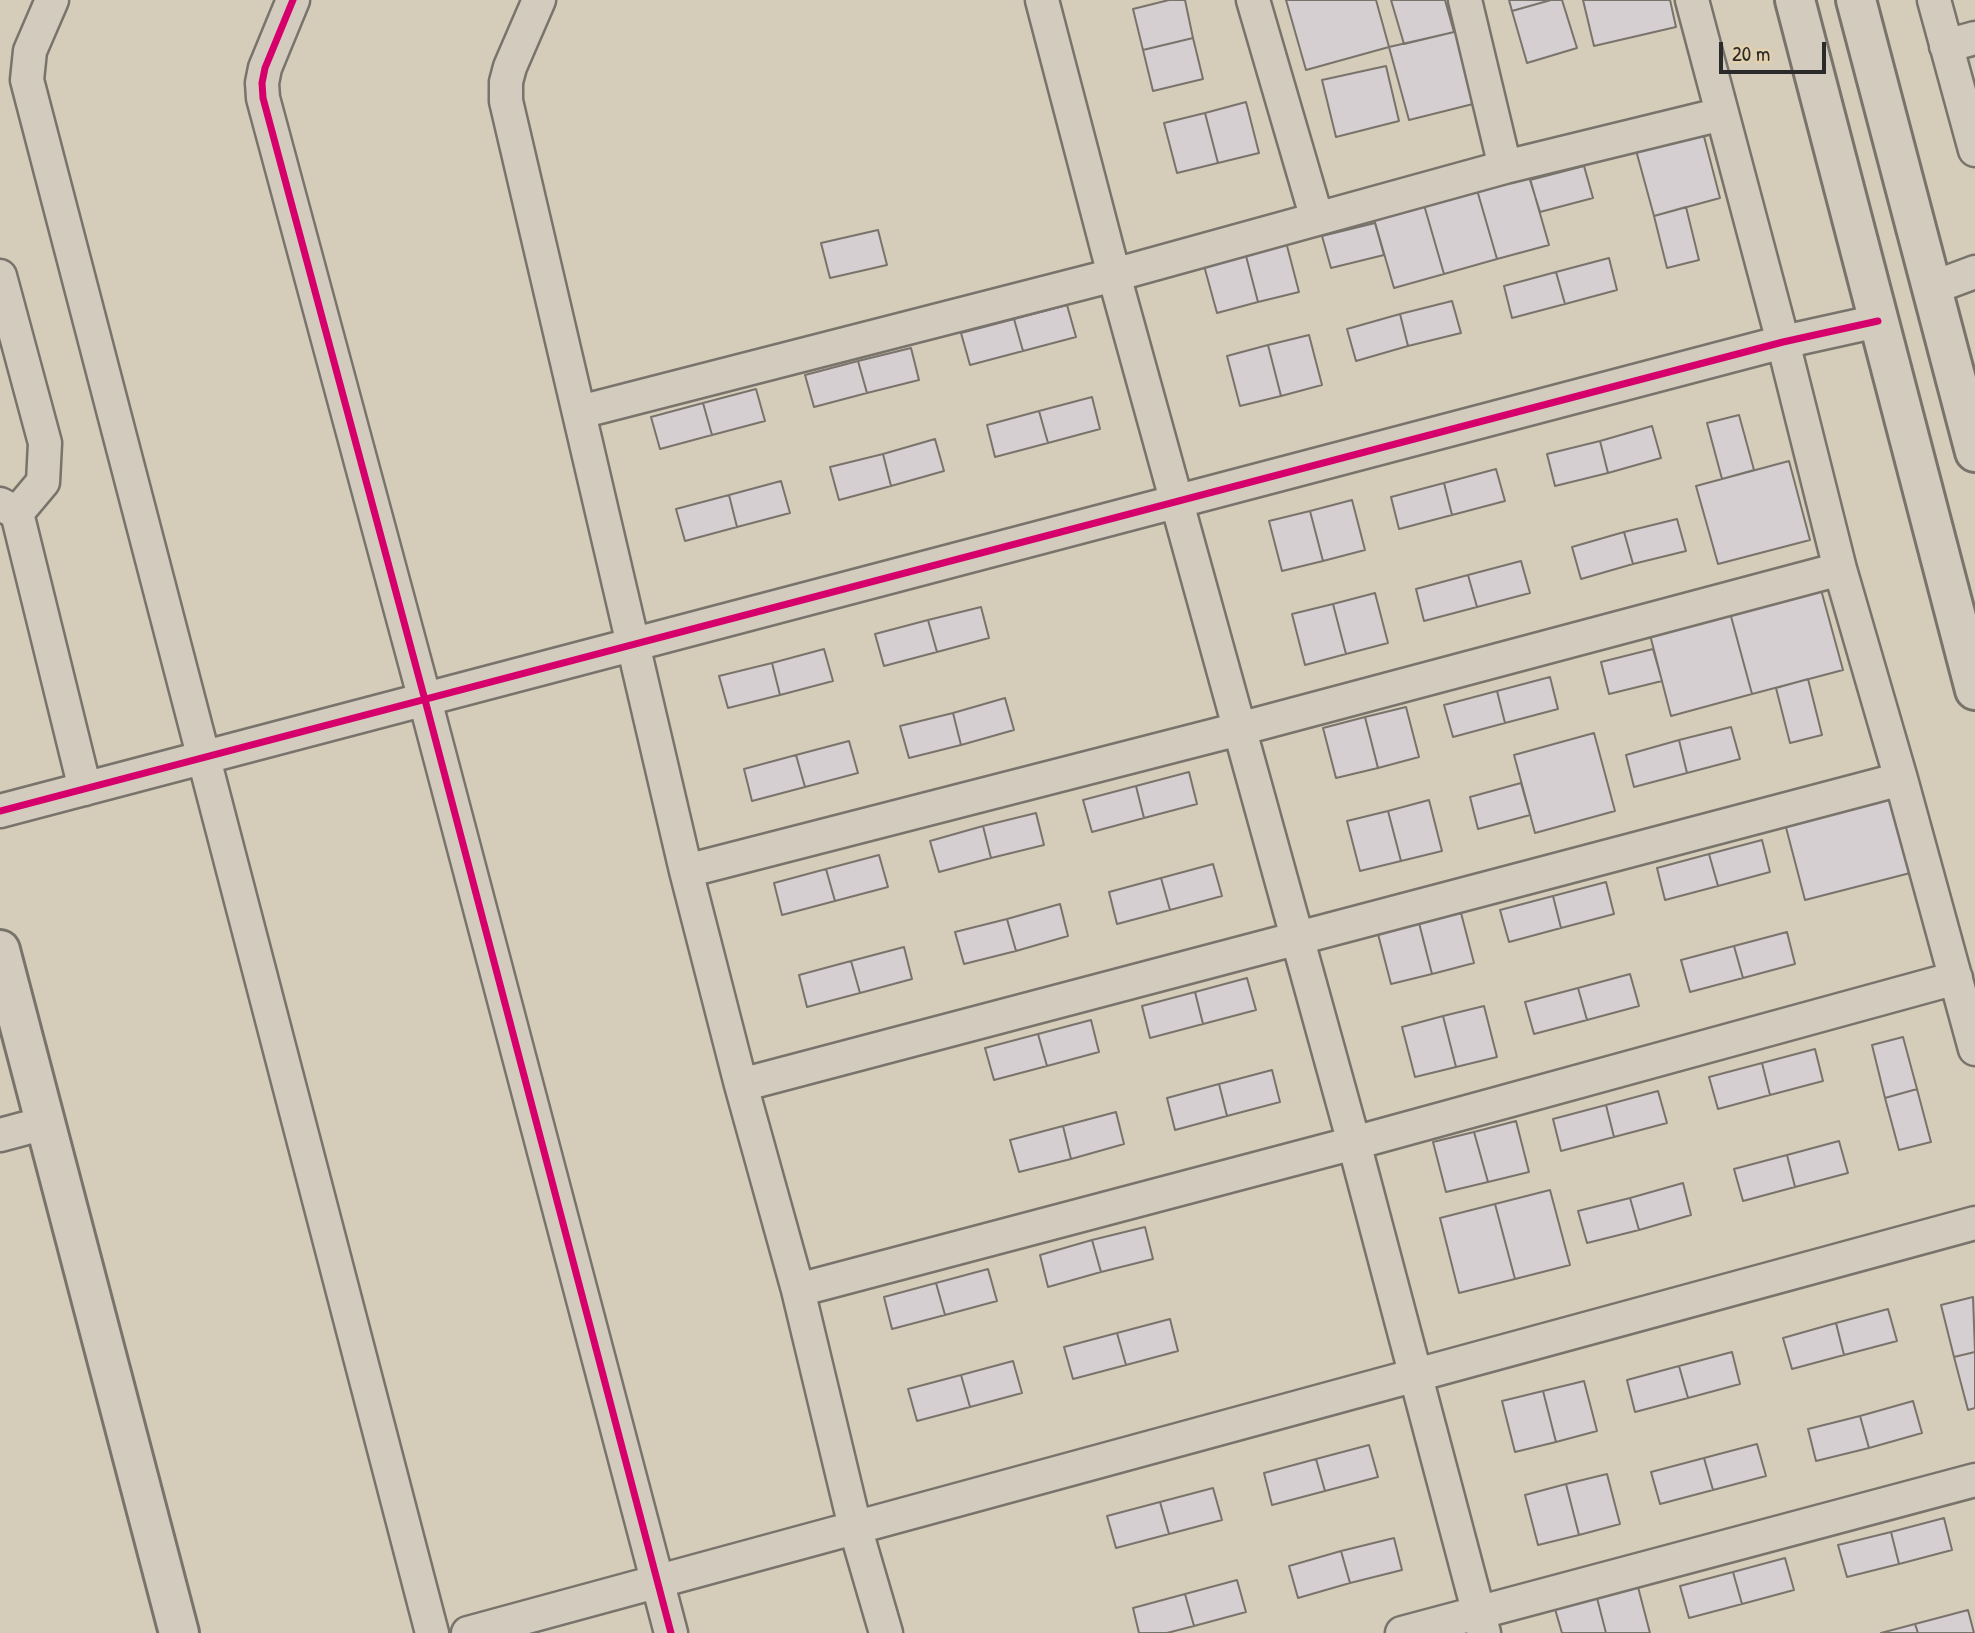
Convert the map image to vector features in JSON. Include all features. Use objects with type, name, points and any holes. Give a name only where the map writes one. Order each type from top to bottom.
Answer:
[{"type":"street","points":[[52,0],[30,51],[27,80],[432,1633]]},
{"type":"street","points":[[293,0],[265,68],[263,98],[425,699],[671,1633]]},
{"type":"street","points":[[538,0],[508,75],[506,101],[686,871],[741,1085],[798,1290],[855,1527],[886,1633]]},
{"type":"street","points":[[1042,0],[1114,275],[1353,1143],[1481,1623]]},
{"type":"street","points":[[1253,0],[1317,219]]},
{"type":"street","points":[[1465,0],[1505,167]]},
{"type":"street","points":[[1692,0],[1840,569],[1975,1049]]},
{"type":"street","points":[[1795,0],[1975,690]]},
{"type":"street","points":[[1856,0],[1975,452]]},
{"type":"street","points":[[1934,0],[1961,42],[1975,150]]},
{"type":"street","points":[[580,412],[1114,275],[1505,167],[1721,114]]},
{"type":"street","points":[[1932,288],[1975,272]]},
{"type":"street","points":[[0,276],[45,443],[43,482],[9,508],[85,789]]},
{"type":"street","points":[[0,811],[1783,342],[1878,321]]},
{"type":"street","points":[[686,871],[1239,729],[1840,569]]},
{"type":"street","points":[[741,1085],[1901,779]]},
{"type":"street","points":[[0,950],[179,1633]]},
{"type":"street","points":[[798,1290],[1353,1143],[1956,978]]},
{"type":"street","points":[[0,1135],[45,1123]]},
{"type":"street","points":[[468,1633],[1975,1223]]},
{"type":"street","points":[[1402,1633],[1481,1623],[1975,1480]]},
{"type":"building","points":[[1169,0],[1185,0],[1193,38],[1143,50],[1133,9]]},
{"type":"building","points":[[1286,0],[1376,0],[1389,47],[1306,70]]},
{"type":"building","points":[[1391,0],[1445,0],[1454,32],[1404,44]]},
{"type":"building","points":[[1509,0],[1551,0],[1512,11]]},
{"type":"building","points":[[1551,0],[1562,0],[1577,48],[1527,63],[1512,11]]},
{"type":"building","points":[[1583,0],[1670,0],[1676,27],[1594,46]]},
{"type":"building","points":[[1463,30],[1481,102],[1409,120],[1389,47]]},
{"type":"building","points":[[1193,38],[1203,79],[1153,91],[1143,50]]},
{"type":"building","points":[[1386,66],[1399,121],[1336,137],[1322,80]]},
{"type":"building","points":[[1246,102],[1259,153],[1218,163],[1205,113]]},
{"type":"building","points":[[1205,113],[1218,163],[1177,173],[1164,123]]},
{"type":"building","points":[[1701,125],[1720,198],[1654,216],[1634,143]]},
{"type":"building","points":[[1584,166],[1593,198],[1540,212],[1530,180]]},
{"type":"building","points":[[1527,168],[1549,245],[1497,259],[1475,183]]},
{"type":"building","points":[[1475,183],[1497,259],[1444,274],[1422,198]]},
{"type":"building","points":[[1422,198],[1444,274],[1394,288],[1372,212]]},
{"type":"building","points":[[1686,207],[1699,260],[1667,268],[1654,216]]},
{"type":"building","points":[[1375,223],[1384,255],[1331,268],[1322,236]]},
{"type":"building","points":[[878,230],[887,265],[830,278],[821,243]]},
{"type":"building","points":[[1286,242],[1299,292],[1258,302],[1245,252]]},
{"type":"building","points":[[1245,252],[1258,302],[1217,313],[1203,262]]},
{"type":"building","points":[[1609,258],[1617,290],[1565,304],[1556,272]]},
{"type":"building","points":[[1556,272],[1565,304],[1512,318],[1504,286]]},
{"type":"building","points":[[1452,301],[1461,333],[1408,346],[1400,314]]},
{"type":"building","points":[[1067,305],[1076,337],[1023,351],[1014,319]]},
{"type":"building","points":[[1400,314],[1408,346],[1356,361],[1347,329]]},
{"type":"building","points":[[1014,319],[1023,351],[970,365],[961,333]]},
{"type":"building","points":[[1309,335],[1322,385],[1281,396],[1268,345]]},
{"type":"building","points":[[1268,345],[1281,396],[1240,406],[1227,356]]},
{"type":"building","points":[[911,348],[919,380],[867,393],[858,361]]},
{"type":"building","points":[[858,361],[867,393],[814,407],[805,375]]},
{"type":"building","points":[[756,389],[765,421],[712,435],[703,403]]},
{"type":"building","points":[[1092,397],[1100,429],[1048,443],[1039,411]]},
{"type":"building","points":[[703,403],[712,435],[660,449],[651,417]]},
{"type":"building","points":[[1039,411],[1048,443],[995,457],[987,425]]},
{"type":"building","points":[[1739,415],[1754,470],[1722,479],[1707,423]]},
{"type":"building","points":[[1652,426],[1661,458],[1608,473],[1600,441]]},
{"type":"building","points":[[935,439],[944,471],[891,486],[883,454]]},
{"type":"building","points":[[1600,441],[1608,473],[1555,486],[1547,454]]},
{"type":"building","points":[[883,454],[891,486],[839,500],[830,467]]},
{"type":"building","points":[[1789,461],[1810,540],[1718,564],[1696,486]]},
{"type":"building","points":[[1496,469],[1505,501],[1452,515],[1444,483]]},
{"type":"building","points":[[781,481],[790,513],[737,527],[729,495]]},
{"type":"building","points":[[1444,483],[1452,515],[1399,529],[1391,497]]},
{"type":"building","points":[[729,495],[737,527],[685,541],[676,509]]},
{"type":"building","points":[[1352,500],[1365,550],[1323,561],[1310,511]]},
{"type":"building","points":[[1310,511],[1323,561],[1282,571],[1269,521]]},
{"type":"building","points":[[1677,519],[1686,551],[1633,564],[1624,532]]},
{"type":"building","points":[[1624,532],[1633,564],[1581,579],[1572,547]]},
{"type":"building","points":[[1521,561],[1530,593],[1477,607],[1468,575]]},
{"type":"building","points":[[1468,575],[1477,607],[1424,621],[1416,589]]},
{"type":"building","points":[[1820,586],[1843,670],[1752,694],[1729,609]]},
{"type":"building","points":[[1375,593],[1388,643],[1346,654],[1333,604]]},
{"type":"building","points":[[1333,604],[1346,654],[1305,665],[1292,614]]},
{"type":"building","points":[[981,607],[989,638],[937,652],[928,620]]},
{"type":"building","points":[[1729,609],[1752,694],[1671,716],[1649,631]]},
{"type":"building","points":[[928,620],[937,652],[884,666],[875,634]]},
{"type":"building","points":[[824,649],[833,681],[780,695],[772,663]]},
{"type":"building","points":[[1653,649],[1662,681],[1609,694],[1601,662]]},
{"type":"building","points":[[772,663],[780,695],[728,708],[719,676]]},
{"type":"building","points":[[1550,677],[1558,709],[1505,723],[1497,691]]},
{"type":"building","points":[[1808,679],[1822,735],[1790,743],[1776,688]]},
{"type":"building","points":[[1497,691],[1505,723],[1453,737],[1444,705]]},
{"type":"building","points":[[1005,698],[1014,730],[961,745],[953,713]]},
{"type":"building","points":[[1406,707],[1419,757],[1378,768],[1365,717]]},
{"type":"building","points":[[953,713],[961,745],[909,758],[900,726]]},
{"type":"building","points":[[1365,717],[1378,768],[1336,778],[1323,728]]},
{"type":"building","points":[[1731,727],[1740,759],[1687,773],[1679,740]]},
{"type":"building","points":[[1594,733],[1615,811],[1535,833],[1514,755]]},
{"type":"building","points":[[1679,740],[1687,773],[1634,787],[1626,755]]},
{"type":"building","points":[[849,741],[858,773],[805,787],[796,755]]},
{"type":"building","points":[[796,755],[805,787],[752,801],[744,769]]},
{"type":"building","points":[[1189,772],[1197,804],[1144,818],[1136,786]]},
{"type":"building","points":[[1521,783],[1530,815],[1478,829],[1470,797]]},
{"type":"building","points":[[1136,786],[1144,818],[1092,832],[1083,800]]},
{"type":"building","points":[[1896,787],[1918,871],[1805,900],[1783,816]]},
{"type":"building","points":[[1429,800],[1442,851],[1401,861],[1388,811]]},
{"type":"building","points":[[1388,811],[1401,861],[1360,871],[1347,821]]},
{"type":"building","points":[[1036,813],[1044,845],[991,858],[983,826]]},
{"type":"building","points":[[983,826],[991,858],[939,872],[930,841]]},
{"type":"building","points":[[1762,840],[1770,872],[1718,886],[1709,854]]},
{"type":"building","points":[[1709,854],[1718,886],[1665,900],[1657,868]]},
{"type":"building","points":[[879,855],[888,887],[835,901],[826,869]]},
{"type":"building","points":[[1213,864],[1222,896],[1170,910],[1161,878]]},
{"type":"building","points":[[826,869],[835,901],[782,915],[774,883]]},
{"type":"building","points":[[1161,878],[1170,910],[1117,924],[1109,892]]},
{"type":"building","points":[[1606,882],[1614,914],[1561,928],[1553,896]]},
{"type":"building","points":[[1553,896],[1561,928],[1509,942],[1500,910]]},
{"type":"building","points":[[1060,904],[1068,936],[1016,951],[1007,919]]},
{"type":"building","points":[[1461,913],[1474,963],[1432,974],[1419,923]]},
{"type":"building","points":[[1007,919],[1016,951],[964,964],[955,932]]},
{"type":"building","points":[[1419,923],[1432,974],[1391,984],[1378,934]]},
{"type":"building","points":[[1787,932],[1795,964],[1743,978],[1734,946]]},
{"type":"building","points":[[1734,946],[1743,978],[1690,992],[1681,960]]},
{"type":"building","points":[[904,947],[912,979],[860,993],[851,961]]},
{"type":"building","points":[[851,961],[860,993],[807,1007],[799,975]]},
{"type":"building","points":[[1630,974],[1639,1006],[1587,1020],[1578,988]]},
{"type":"building","points":[[1247,978],[1256,1010],[1203,1024],[1195,992]]},
{"type":"building","points":[[1578,988],[1587,1020],[1534,1034],[1525,1002]]},
{"type":"building","points":[[1195,992],[1203,1024],[1150,1038],[1142,1006]]},
{"type":"building","points":[[1484,1006],[1497,1057],[1456,1067],[1443,1016]]},
{"type":"building","points":[[1443,1016],[1456,1067],[1415,1077],[1402,1027]]},
{"type":"building","points":[[1091,1020],[1099,1052],[1047,1066],[1038,1034]]},
{"type":"building","points":[[1038,1034],[1047,1066],[994,1080],[985,1048]]},
{"type":"building","points":[[1903,1037],[1917,1089],[1885,1098],[1872,1045]]},
{"type":"building","points":[[1815,1049],[1823,1081],[1770,1095],[1762,1063]]},
{"type":"building","points":[[1762,1063],[1770,1095],[1718,1109],[1709,1077]]},
{"type":"building","points":[[1272,1070],[1280,1102],[1227,1116],[1219,1084]]},
{"type":"building","points":[[1219,1084],[1227,1116],[1175,1130],[1167,1098]]},
{"type":"building","points":[[1917,1089],[1931,1142],[1899,1150],[1885,1098]]},
{"type":"building","points":[[1658,1091],[1667,1123],[1614,1137],[1606,1105]]},
{"type":"building","points":[[1606,1105],[1614,1137],[1561,1151],[1553,1119]]},
{"type":"building","points":[[1116,1112],[1124,1144],[1071,1159],[1063,1126]]},
{"type":"building","points":[[1516,1121],[1529,1172],[1488,1182],[1474,1132]]},
{"type":"building","points":[[1063,1126],[1071,1159],[1019,1172],[1010,1140]]},
{"type":"building","points":[[1474,1132],[1488,1182],[1446,1192],[1433,1142]]},
{"type":"building","points":[[1839,1141],[1848,1173],[1795,1187],[1787,1155]]},
{"type":"building","points":[[1787,1155],[1795,1187],[1743,1201],[1734,1169]]},
{"type":"building","points":[[1683,1183],[1691,1215],[1639,1230],[1630,1198]]},
{"type":"building","points":[[1550,1190],[1570,1265],[1515,1279],[1495,1204]]},
{"type":"building","points":[[1630,1198],[1639,1230],[1587,1243],[1578,1211]]},
{"type":"building","points":[[1495,1204],[1515,1279],[1459,1293],[1440,1218]]},
{"type":"building","points":[[1145,1227],[1153,1259],[1101,1272],[1092,1240]]},
{"type":"building","points":[[1092,1240],[1101,1272],[1048,1287],[1040,1255]]},
{"type":"building","points":[[988,1269],[997,1301],[945,1315],[936,1283]]},
{"type":"building","points":[[936,1283],[945,1315],[892,1329],[884,1297]]},
{"type":"building","points":[[1973,1297],[1975,1352],[1954,1357],[1941,1305]]},
{"type":"building","points":[[1888,1309],[1897,1341],[1844,1355],[1836,1323]]},
{"type":"building","points":[[1170,1319],[1178,1351],[1126,1365],[1117,1333]]},
{"type":"building","points":[[1836,1323],[1844,1355],[1792,1369],[1783,1338]]},
{"type":"building","points":[[1117,1333],[1126,1365],[1073,1379],[1064,1347]]},
{"type":"building","points":[[1732,1352],[1740,1384],[1688,1398],[1679,1366]]},
{"type":"building","points":[[1975,1352],[1975,1408],[1968,1410],[1954,1357]]},
{"type":"building","points":[[1013,1361],[1022,1393],[970,1407],[961,1375]]},
{"type":"building","points":[[1679,1366],[1688,1398],[1635,1412],[1627,1380]]},
{"type":"building","points":[[961,1375],[970,1407],[917,1421],[908,1389]]},
{"type":"building","points":[[1584,1381],[1597,1431],[1556,1442],[1543,1391]]},
{"type":"building","points":[[1543,1391],[1556,1442],[1515,1452],[1502,1401]]},
{"type":"building","points":[[1913,1401],[1922,1433],[1869,1448],[1860,1416]]},
{"type":"building","points":[[1860,1416],[1869,1448],[1816,1461],[1808,1429]]},
{"type":"building","points":[[1757,1444],[1766,1476],[1713,1490],[1704,1458]]},
{"type":"building","points":[[1369,1445],[1378,1477],[1325,1491],[1316,1459]]},
{"type":"building","points":[[1704,1458],[1713,1490],[1660,1504],[1651,1472]]},
{"type":"building","points":[[1316,1459],[1325,1491],[1272,1505],[1264,1473]]},
{"type":"building","points":[[1607,1474],[1620,1524],[1579,1535],[1566,1484]]},
{"type":"building","points":[[1566,1484],[1579,1535],[1538,1545],[1525,1495]]},
{"type":"building","points":[[1213,1488],[1222,1520],[1169,1534],[1160,1502]]},
{"type":"building","points":[[1160,1502],[1169,1534],[1116,1548],[1107,1516]]},
{"type":"building","points":[[1944,1518],[1952,1550],[1899,1564],[1891,1532]]},
{"type":"building","points":[[1891,1532],[1899,1564],[1847,1577],[1838,1545]]},
{"type":"building","points":[[1394,1538],[1402,1570],[1350,1583],[1341,1551]]},
{"type":"building","points":[[1341,1551],[1350,1583],[1298,1598],[1289,1566]]},
{"type":"building","points":[[1785,1558],[1794,1590],[1742,1604],[1733,1572]]},
{"type":"building","points":[[1733,1572],[1742,1604],[1689,1618],[1680,1586]]},
{"type":"building","points":[[1237,1580],[1246,1612],[1194,1626],[1185,1594]]},
{"type":"building","points":[[1638,1587],[1650,1633],[1606,1633],[1597,1598]]},
{"type":"building","points":[[1185,1594],[1194,1626],[1167,1633],[1139,1633],[1133,1608]]},
{"type":"building","points":[[1597,1598],[1606,1633],[1562,1633],[1555,1609]]},
{"type":"building","points":[[1968,1610],[1974,1633],[1918,1633],[1915,1624]]},
{"type":"building","points":[[1915,1624],[1918,1633],[1881,1633]]},
{"type":"cycle path","points":[[293,0],[265,68],[263,98],[671,1633]]},
{"type":"cycle path","points":[[0,811],[1783,342],[1878,321]]}]
